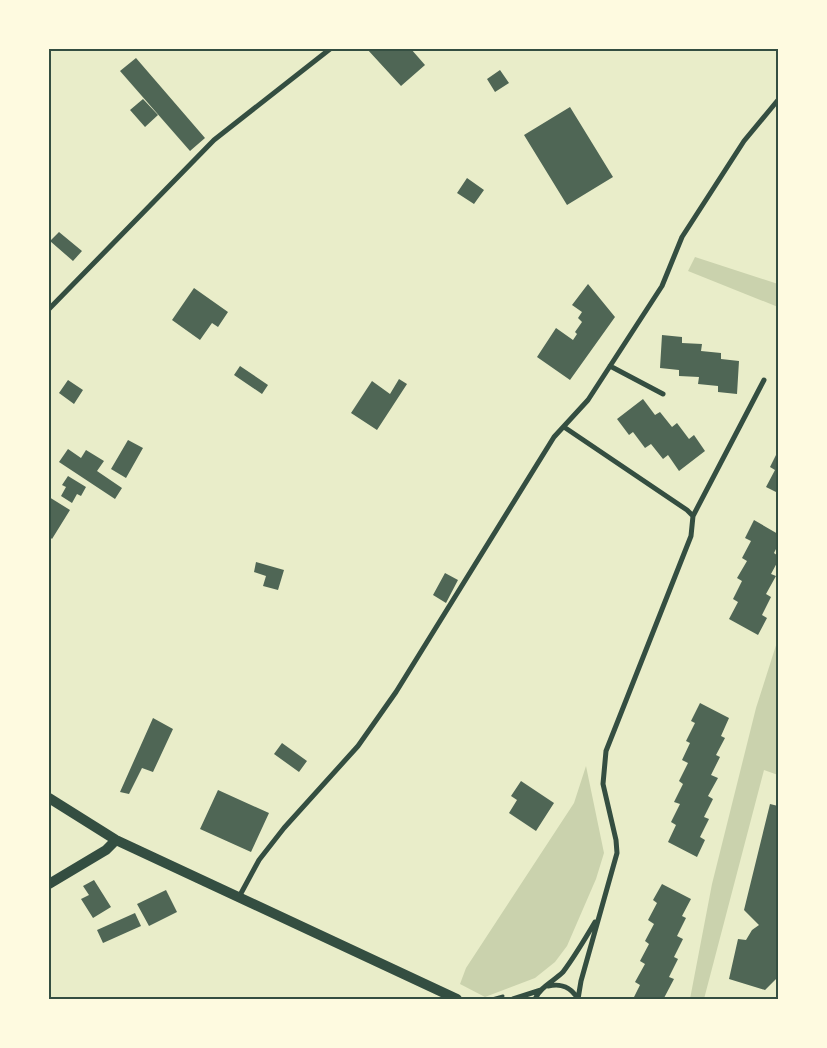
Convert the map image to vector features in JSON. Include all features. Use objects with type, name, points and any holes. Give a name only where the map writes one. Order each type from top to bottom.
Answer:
[{"type":"main road","points":[[49,798],[116,840],[457,999]]},
{"type":"main road","points":[[49,884],[106,850],[116,840]]},
{"type":"street","points":[[49,309],[214,140],[330,49]]},
{"type":"street","points":[[239,898],[259,860],[284,828],[358,746],[396,692],[554,437],[588,400],[662,286],[682,237],[744,140],[778,100]]},
{"type":"street","points":[[610,366],[663,394]]},
{"type":"street","points":[[578,999],[581,981],[617,853],[616,840],[603,784],[606,751],[691,536],[693,516],[764,380]]},
{"type":"street","points":[[564,427],[687,510],[693,516]]},
{"type":"street","points":[[513,999],[542,990],[548,986],[574,957],[599,916]]},
{"type":"street","points":[[548,986],[562,985],[574,993],[578,999]]},
{"type":"street","points":[[535,999],[542,990]]},
{"type":"green space","points":[[695,257],[778,284],[778,307],[688,271]]},
{"type":"green space","points":[[778,639],[778,775],[764,770],[704,999],[690,999],[712,884],[756,708]]},
{"type":"green space","points":[[586,766],[604,853],[596,879],[567,946],[555,962],[535,978],[485,997],[460,984],[466,968],[574,803]]},
{"type":"building","points":[[367,49],[411,49],[425,65],[401,86]]},
{"type":"building","points":[[136,58],[205,138],[190,151],[120,71]]},
{"type":"building","points":[[500,70],[509,83],[495,92],[487,79]]},
{"type":"building","points":[[143,99],[158,115],[145,127],[130,110]]},
{"type":"building","points":[[570,107],[613,177],[567,205],[524,135]]},
{"type":"building","points":[[467,178],[484,190],[474,204],[457,193]]},
{"type":"building","points":[[59,232],[82,251],[73,261],[50,241]]},
{"type":"building","points":[[588,284],[615,317],[570,380],[537,357],[556,328],[573,340],[577,334],[575,332],[582,322],[578,318],[582,312],[572,305]]},
{"type":"building","points":[[194,288],[228,312],[218,327],[212,323],[200,340],[172,320]]},
{"type":"building","points":[[662,335],[682,337],[682,343],[702,344],[701,351],[721,353],[721,359],[739,361],[737,394],[718,392],[718,386],[698,384],[699,377],[679,376],[679,370],[660,368]]},
{"type":"building","points":[[240,366],[268,385],[262,394],[234,375]]},
{"type":"building","points":[[399,379],[407,384],[377,430],[351,413],[372,381],[390,394]]},
{"type":"building","points":[[68,380],[83,390],[74,404],[59,393]]},
{"type":"building","points":[[643,399],[655,415],[660,412],[672,427],[677,423],[689,439],[694,435],[705,451],[679,471],[668,455],[663,459],[651,444],[645,448],[633,432],[629,435],[617,419]]},
{"type":"building","points":[[128,440],[143,448],[126,478],[111,469]]},
{"type":"building","points":[[68,449],[81,458],[86,450],[104,461],[97,471],[122,488],[115,499],[59,462]]},
{"type":"building","points":[[778,451],[778,493],[766,487],[775,470],[770,467]]},
{"type":"building","points":[[68,476],[86,487],[81,496],[77,494],[72,503],[61,496],[66,487],[62,485]]},
{"type":"building","points":[[49,497],[70,510],[52,539],[49,536]]},
{"type":"building","points":[[754,520],[778,534],[778,545],[774,553],[778,556],[778,561],[771,574],[776,576],[766,594],[771,597],[762,615],[767,618],[758,635],[729,619],[738,602],[733,599],[742,581],[737,578],[747,561],[742,558],[751,541],[745,538]]},
{"type":"building","points":[[256,562],[284,570],[278,590],[263,586],[266,576],[254,572]]},
{"type":"building","points":[[445,573],[458,580],[446,603],[433,595]]},
{"type":"building","points":[[700,703],[729,718],[721,736],[725,738],[716,755],[720,757],[711,775],[718,778],[708,796],[713,799],[704,817],[709,819],[700,837],[705,840],[697,857],[668,842],[676,825],[671,822],[680,804],[674,802],[683,784],[679,781],[688,763],[682,760],[690,743],[686,741],[695,723],[691,721]]},
{"type":"building","points":[[153,718],[173,729],[153,772],[142,768],[129,794],[120,792]]},
{"type":"building","points":[[282,743],[307,761],[299,772],[274,754]]},
{"type":"building","points":[[521,781],[554,803],[536,831],[509,813],[517,800],[511,796]]},
{"type":"building","points":[[218,790],[269,813],[251,852],[200,829]]},
{"type":"building","points":[[770,804],[778,806],[778,977],[765,990],[729,979],[738,939],[746,940],[752,930],[759,925],[744,910]]},
{"type":"building","points":[[94,880],[111,907],[93,918],[81,899],[89,895],[83,886]]},
{"type":"building","points":[[662,884],[691,899],[682,916],[686,918],[677,936],[683,939],[674,957],[678,959],[669,977],[674,979],[664,998],[668,999],[633,999],[640,985],[635,982],[645,964],[640,961],[649,944],[645,941],[654,924],[648,920],[657,903],[653,900]]},
{"type":"building","points":[[166,890],[177,912],[149,926],[137,904]]},
{"type":"building","points":[[135,913],[141,926],[103,943],[97,930]]}]
